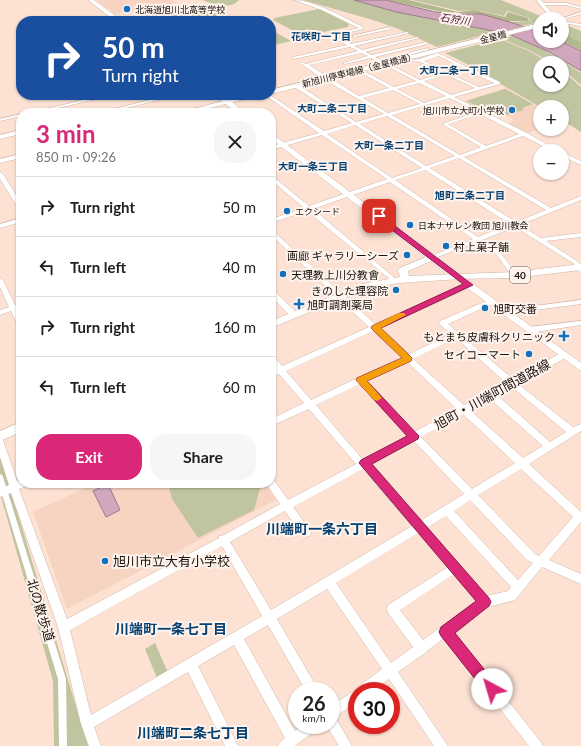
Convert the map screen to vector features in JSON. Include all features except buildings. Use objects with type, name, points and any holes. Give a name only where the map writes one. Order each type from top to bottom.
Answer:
[{"type":"highway","points":[[91,0],[112,16]]},
{"type":"highway","points":[[225,100],[236,108]]},
{"type":"highway","points":[[276,139],[458,277]]},
{"type":"highway","name":"40","points":[[458,277],[514,276],[580,268]]},
{"type":"main road","points":[[540,2],[549,12]]},
{"type":"main road","name":"金星橋","points":[[447,48],[533,27]]},
{"type":"main road","name":"新旭川停車場線（金星橋通）","points":[[276,91],[447,48]]},
{"type":"main road","points":[[213,108],[223,106],[228,102],[237,100]]},
{"type":"main road","points":[[0,160],[16,156]]},
{"type":"main road","points":[[405,279],[403,270],[433,257]]},
{"type":"main road","points":[[276,323],[366,286],[394,280],[458,277]]},
{"type":"main road","points":[[0,436],[16,429]]},
{"type":"street","points":[[296,0],[323,9],[362,28],[332,38],[304,41],[312,45],[326,42]]},
{"type":"street","points":[[540,2],[565,2],[581,8]]},
{"type":"street","points":[[569,17],[581,13]]},
{"type":"street","points":[[569,22],[581,25]]},
{"type":"street","points":[[352,36],[390,28]]},
{"type":"street","points":[[357,30],[406,54]]},
{"type":"street","points":[[407,33],[294,58],[358,98],[551,210]]},
{"type":"street","points":[[332,38],[346,38]]},
{"type":"street","points":[[304,64],[417,38]]},
{"type":"street","points":[[339,39],[542,144]]},
{"type":"street","points":[[311,68],[372,56],[426,43]]},
{"type":"street","points":[[318,48],[423,104]]},
{"type":"street","points":[[276,146],[498,83],[438,54],[409,62],[400,60],[397,56],[427,49]]},
{"type":"street","points":[[419,60],[478,88]]},
{"type":"street","points":[[358,98],[469,68]]},
{"type":"street","points":[[296,86],[575,262],[580,268]]},
{"type":"street","points":[[62,108],[92,100]]},
{"type":"street","points":[[119,108],[150,100]]},
{"type":"street","points":[[274,100],[498,253],[514,276]]},
{"type":"street","points":[[482,112],[444,124],[486,148]]},
{"type":"street","points":[[0,120],[16,116]]},
{"type":"street","points":[[4,129],[9,134]]},
{"type":"street","points":[[0,137],[16,133]]},
{"type":"street","points":[[276,219],[525,134]]},
{"type":"street","points":[[569,157],[581,163]]},
{"type":"street","points":[[0,174],[16,200]]},
{"type":"street","points":[[276,181],[394,280]]},
{"type":"street","points":[[433,257],[479,240],[581,198]]},
{"type":"street","points":[[0,226],[16,221]]},
{"type":"street","points":[[540,240],[581,235]]},
{"type":"street","points":[[276,237],[580,517],[511,596],[485,602],[446,632],[375,682]]},
{"type":"street","points":[[458,277],[581,368]]},
{"type":"street","points":[[0,280],[16,314]]},
{"type":"street","points":[[276,372],[469,285]]},
{"type":"street","points":[[276,297],[294,315]]},
{"type":"street","points":[[87,724],[191,665],[329,583],[577,430],[513,384],[443,323],[491,301]]},
{"type":"street","points":[[505,312],[581,302]]},
{"type":"street","points":[[0,313],[16,307]]},
{"type":"street","points":[[529,330],[581,323]]},
{"type":"street","points":[[276,421],[456,335]]},
{"type":"street","name":"旭町・川端町間道路線","points":[[64,627],[564,355]]},
{"type":"street","points":[[276,365],[485,602]]},
{"type":"street","points":[[361,380],[531,557],[581,579]]},
{"type":"street","points":[[491,395],[550,447]]},
{"type":"street","points":[[0,443],[16,478]]},
{"type":"street","name":"北の散歩道","points":[[0,477],[2,492],[62,679],[63,746]]},
{"type":"street","points":[[2,492],[16,486]]},
{"type":"street","points":[[20,488],[64,627],[87,724],[95,746]]},
{"type":"street","points":[[275,488],[306,533]]},
{"type":"street","points":[[447,510],[518,588]]},
{"type":"street","points":[[223,540],[308,682]]},
{"type":"street","points":[[422,649],[392,609],[455,568]]},
{"type":"street","points":[[329,583],[442,746]]},
{"type":"street","points":[[446,632],[537,746]]},
{"type":"street","points":[[237,638],[288,743],[301,734]]},
{"type":"street","points":[[191,665],[232,746]]},
{"type":"street","points":[[338,734],[346,746]]},
{"type":"shaded area","name":"北海道旭川北高等学校","points":[[96,0],[172,0],[177,3],[115,14]]},
{"type":"shaded area","name":"旭川市立大町小学校","points":[[506,88],[533,104],[533,131],[527,133],[509,123],[515,120],[499,112],[491,114],[464,101]]},
{"type":"shaded area","name":"旭川市立大有小学校","points":[[85,488],[268,488],[276,500],[67,609],[33,512]]},
{"type":"green space","points":[[203,0],[239,0],[231,5],[221,6]]},
{"type":"green space","points":[[303,0],[354,0],[396,12],[453,24],[499,31],[437,47],[396,28]]},
{"type":"green space","points":[[387,0],[409,0],[458,12],[475,10],[505,17],[508,12],[528,18],[529,21],[506,21],[481,14],[442,12]]},
{"type":"green space","points":[[412,0],[501,0],[533,13],[533,24],[522,26],[507,22],[530,21],[529,18],[507,11],[504,16],[476,10],[459,11]]},
{"type":"green space","points":[[188,5],[210,7],[220,15],[140,16],[150,10],[169,6]]},
{"type":"green space","points":[[319,9],[349,24],[348,27],[303,36],[276,22],[276,18]]},
{"type":"green space","points":[[569,26],[581,31],[581,42],[569,36]]},
{"type":"green space","points":[[276,33],[291,41],[276,45]]},
{"type":"green space","points":[[512,36],[533,46],[533,48],[538,48],[554,56],[540,56],[502,39]]},
{"type":"green space","points":[[569,36],[581,42],[581,50],[569,45]]},
{"type":"green space","points":[[500,39],[538,56],[533,56],[533,92],[569,92],[569,76],[581,87],[581,132],[569,124],[569,100],[533,100],[533,103],[445,53]]},
{"type":"green space","points":[[569,65],[581,73],[581,85],[569,75]]},
{"type":"green space","points":[[505,89],[533,104],[522,108],[524,110],[506,115],[498,111],[492,113],[466,101]]},
{"type":"green space","points":[[0,455],[88,746],[54,746],[53,681],[0,493]]},
{"type":"green space","points":[[169,488],[260,488],[254,510],[198,538],[172,499]]},
{"type":"green space","points":[[155,643],[170,677],[159,683],[145,649]]},
{"type":"water","name":"石狩川","points":[[354,0],[386,0],[435,12],[481,14],[533,30],[533,45],[509,34],[396,12]]},
{"type":"water","name":"石狩川","points":[[569,45],[581,51],[581,71],[569,64],[569,56],[556,56],[540,48],[569,48]]},
{"type":"water","points":[[99,488],[110,488],[120,510],[106,517],[93,491]]},
{"type":"slow traffic","points":[[377,398],[361,380],[408,358],[375,328],[401,315]]},
{"type":"place","name":"北海道旭川北高等学校","points":[[127,9]]},
{"type":"place","name":"旭川市立大町小学校","points":[[512,110]]},
{"type":"place","name":"エクシード","points":[[287,211]]},
{"type":"place","name":"日本ナザレン教団 旭川教会","points":[[410,225]]},
{"type":"place","name":"村上菓子舗","points":[[446,246]]},
{"type":"place","name":"画廊 ギャラリーシーズ","points":[[407,255]]},
{"type":"place","name":"天理教上川分教會","points":[[283,274]]},
{"type":"place","name":"きのした理容院","points":[[396,290]]},
{"type":"place","name":"旭町調剤薬局","points":[[299,304]]},
{"type":"place","name":"旭町交番","points":[[485,308]]},
{"type":"place","name":"もとまち皮膚科クリニック","points":[[564,336]]},
{"type":"place","name":"セイコーマート","points":[[529,354]]},
{"type":"place","name":"旭川市立大有小学校","points":[[105,561]]},
{"type":"district","name":"花咲町一丁目","points":[[321,36]]},
{"type":"district","name":"大町二条一丁目","points":[[454,70]]},
{"type":"district","name":"大町二条二丁目","points":[[332,108]]},
{"type":"district","name":"大町一条二丁目","points":[[389,145]]},
{"type":"district","name":"大町一条三丁目","points":[[313,166]]},
{"type":"district","name":"旭町二条二丁目","points":[[470,195]]},
{"type":"district","name":"川端町一条六丁目","points":[[322,528]]},
{"type":"district","name":"川端町一条七丁目","points":[[171,628]]},
{"type":"district","name":"川端町二条七丁目","points":[[193,732]]},
{"type":"route","points":[[379,216],[469,285],[375,328],[408,358],[361,380],[414,436],[364,463],[485,602],[446,632],[492,689]]}]
